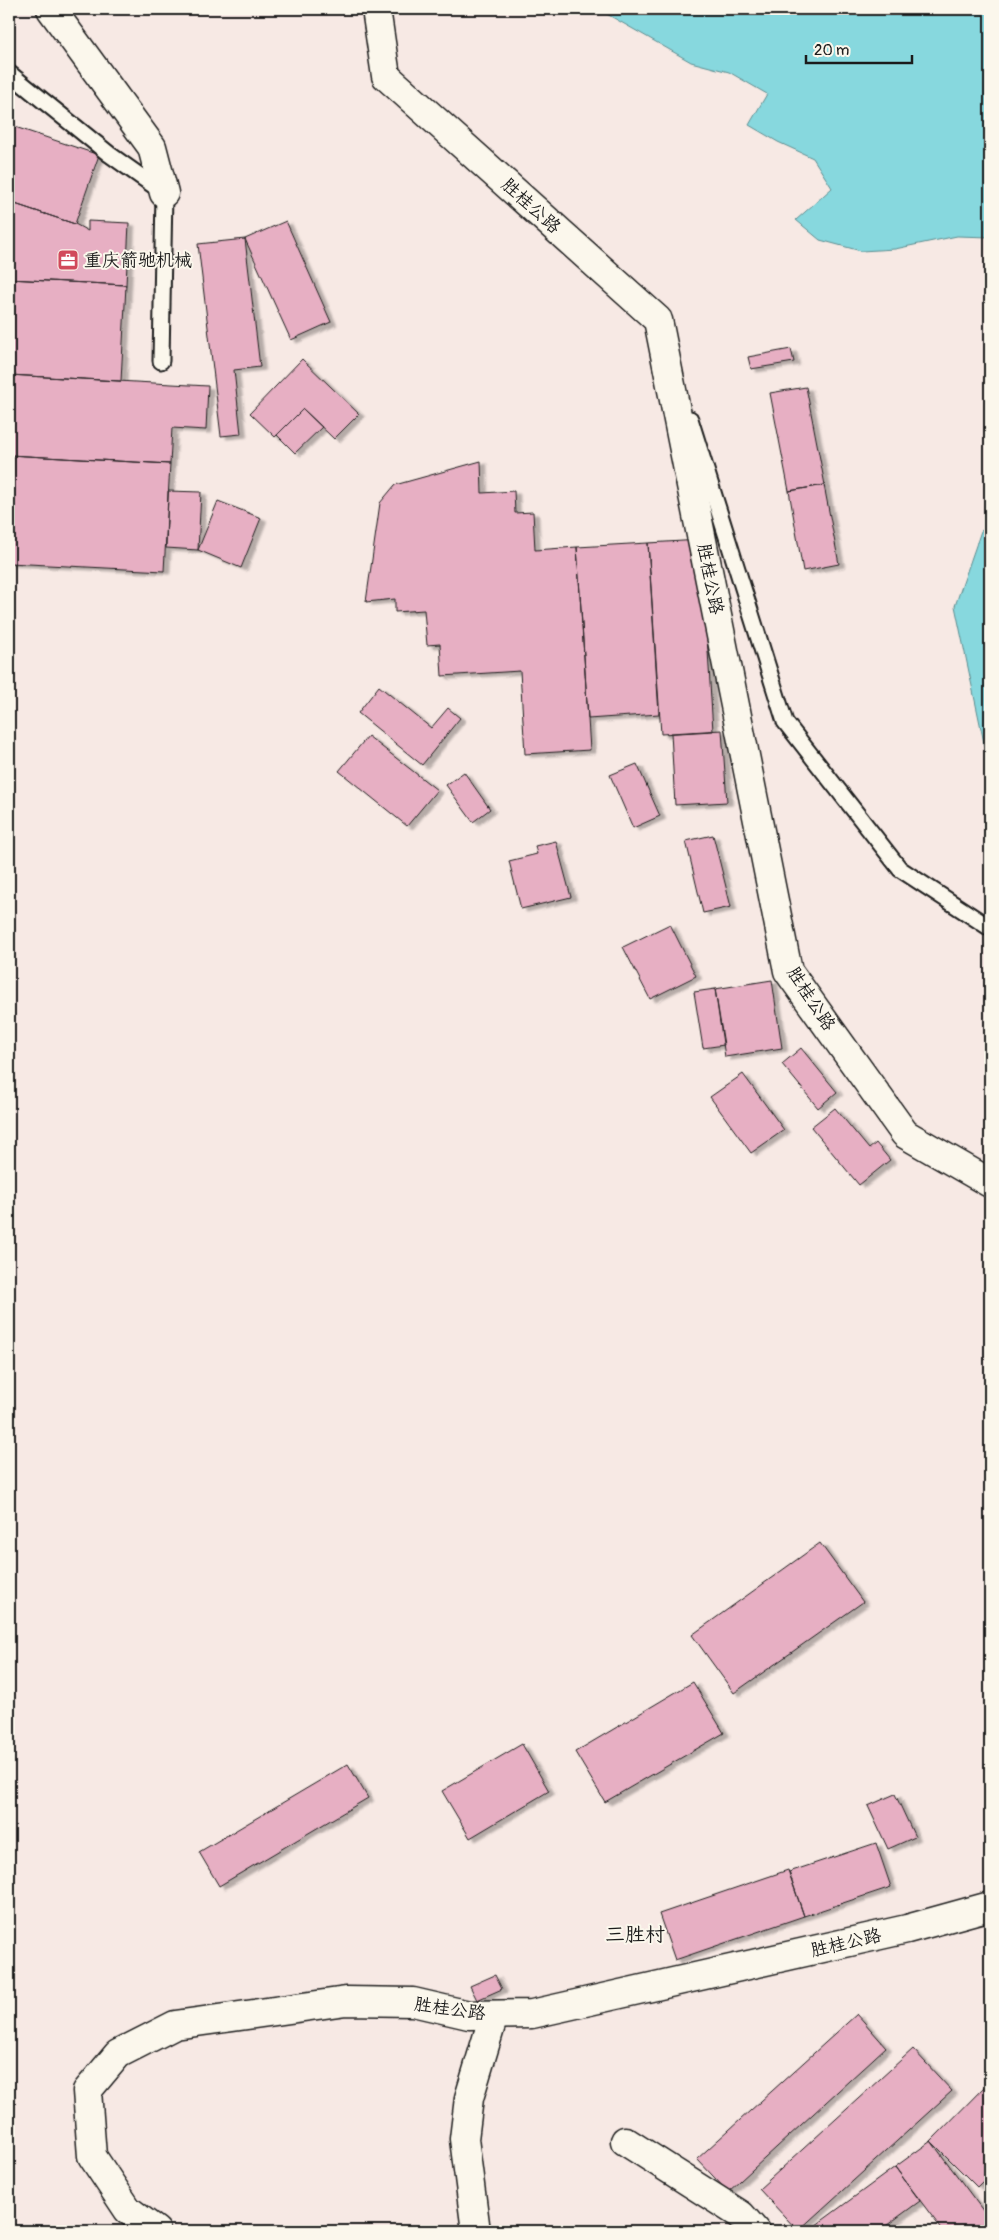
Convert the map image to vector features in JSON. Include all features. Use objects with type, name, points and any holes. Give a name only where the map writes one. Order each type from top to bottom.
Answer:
[{"type":"street","points":[[51,9],[152,147],[164,193]]},
{"type":"street","name":"胜桂公路","points":[[376,9],[386,76],[658,320],[788,971],[905,1134],[990,1183]]},
{"type":"street","name":"胜桂公路","points":[[156,2231],[128,2210],[92,2156],[87,2091],[118,2054],[175,2025],[346,2001],[413,2002],[470,2016],[532,2014],[907,1929],[990,1906]]},
{"type":"street","points":[[476,2231],[464,2139],[470,2098],[494,2015]]},
{"type":"street","points":[[625,2141],[741,2215],[755,2231]]},
{"type":"lane","points":[[9,73],[108,154],[164,193],[161,361]]},
{"type":"lane","points":[[658,320],[785,722],[900,869],[990,928]]},
{"type":"water","points":[[598,9],[990,9],[990,237],[957,236],[895,249],[861,251],[820,240],[796,220],[832,188],[813,158],[778,142],[749,125],[767,94],[729,72],[691,62]]},
{"type":"water","points":[[990,525],[990,771],[955,606],[981,531]]},
{"type":"building","points":[[9,125],[99,155],[75,224],[9,202]]},
{"type":"building","name":"重庆箭驰机械","points":[[9,202],[75,224],[88,231],[88,221],[129,223],[126,285],[9,279]]},
{"type":"building","points":[[286,221],[331,322],[291,340],[245,239]]},
{"type":"building","points":[[245,239],[260,367],[234,370],[241,434],[221,436],[198,244]]},
{"type":"building","points":[[9,279],[126,285],[121,381],[9,375]]},
{"type":"building","points":[[791,349],[794,362],[751,369],[748,357]]},
{"type":"building","points":[[302,359],[359,414],[334,439],[303,409],[275,437],[250,413]]},
{"type":"building","points":[[9,375],[208,386],[206,430],[172,428],[170,464],[9,455]]},
{"type":"building","points":[[806,387],[825,485],[789,491],[770,393]]},
{"type":"building","points":[[303,409],[322,427],[295,453],[277,435]]},
{"type":"building","points":[[9,455],[170,464],[164,571],[9,563]]},
{"type":"building","points":[[481,461],[482,493],[514,491],[515,513],[533,512],[535,550],[577,547],[590,750],[525,754],[520,671],[442,676],[440,644],[427,645],[424,610],[395,612],[395,599],[366,602],[380,503],[395,485]]},
{"type":"building","points":[[824,485],[839,564],[803,571],[789,491]]},
{"type":"building","points":[[168,491],[201,492],[198,550],[166,548]]},
{"type":"building","points":[[218,501],[261,518],[241,568],[198,550]]},
{"type":"building","points":[[701,540],[713,731],[661,734],[648,543]]},
{"type":"building","points":[[648,543],[659,714],[588,719],[577,547]]},
{"type":"building","points":[[379,686],[431,728],[448,708],[460,718],[422,765],[358,713]]},
{"type":"building","points":[[722,730],[727,802],[675,805],[671,733]]},
{"type":"building","points":[[368,736],[437,790],[407,826],[339,771]]},
{"type":"building","points":[[637,764],[660,816],[633,828],[610,775]]},
{"type":"building","points":[[464,772],[490,809],[473,822],[446,785]]},
{"type":"building","points":[[713,835],[731,907],[703,913],[686,841]]},
{"type":"building","points":[[556,841],[571,897],[521,909],[509,861],[537,854],[535,846]]},
{"type":"building","points":[[670,924],[696,976],[650,999],[623,947]]},
{"type":"building","points":[[772,980],[782,1048],[725,1057],[715,989]]},
{"type":"building","points":[[715,989],[724,1045],[703,1048],[694,992]]},
{"type":"building","points":[[801,1048],[837,1092],[818,1108],[782,1064]]},
{"type":"building","points":[[743,1074],[784,1130],[751,1153],[710,1097]]},
{"type":"building","points":[[835,1108],[869,1149],[876,1143],[890,1160],[859,1185],[811,1127]]},
{"type":"building","points":[[820,1543],[863,1602],[734,1693],[692,1635]]},
{"type":"building","points":[[693,1682],[724,1733],[605,1802],[575,1752]]},
{"type":"building","points":[[522,1744],[549,1791],[470,1838],[442,1791]]},
{"type":"building","points":[[348,1764],[368,1798],[219,1886],[199,1852]]},
{"type":"building","points":[[895,1794],[915,1837],[888,1849],[868,1806]]},
{"type":"building","points":[[876,1843],[891,1887],[804,1916],[789,1872]]},
{"type":"building","points":[[788,1870],[804,1916],[675,1960],[659,1914]]},
{"type":"building","points":[[495,1975],[502,1989],[477,2000],[470,1986]]},
{"type":"building","points":[[857,2014],[886,2047],[728,2192],[697,2159]]},
{"type":"building","points":[[913,2049],[952,2091],[798,2231],[759,2189]]},
{"type":"building","points":[[990,2081],[990,2182],[986,2178],[977,2187],[931,2141]]},
{"type":"building","points":[[931,2141],[990,2220],[990,2225],[982,2231],[943,2231],[895,2167]]},
{"type":"building","points":[[895,2167],[920,2201],[879,2231],[808,2231]]},
{"type":"place","name":"重庆箭驰机械","points":[[68,260]]},
{"type":"district","name":"三胜村","points":[[635,1934]]}]
